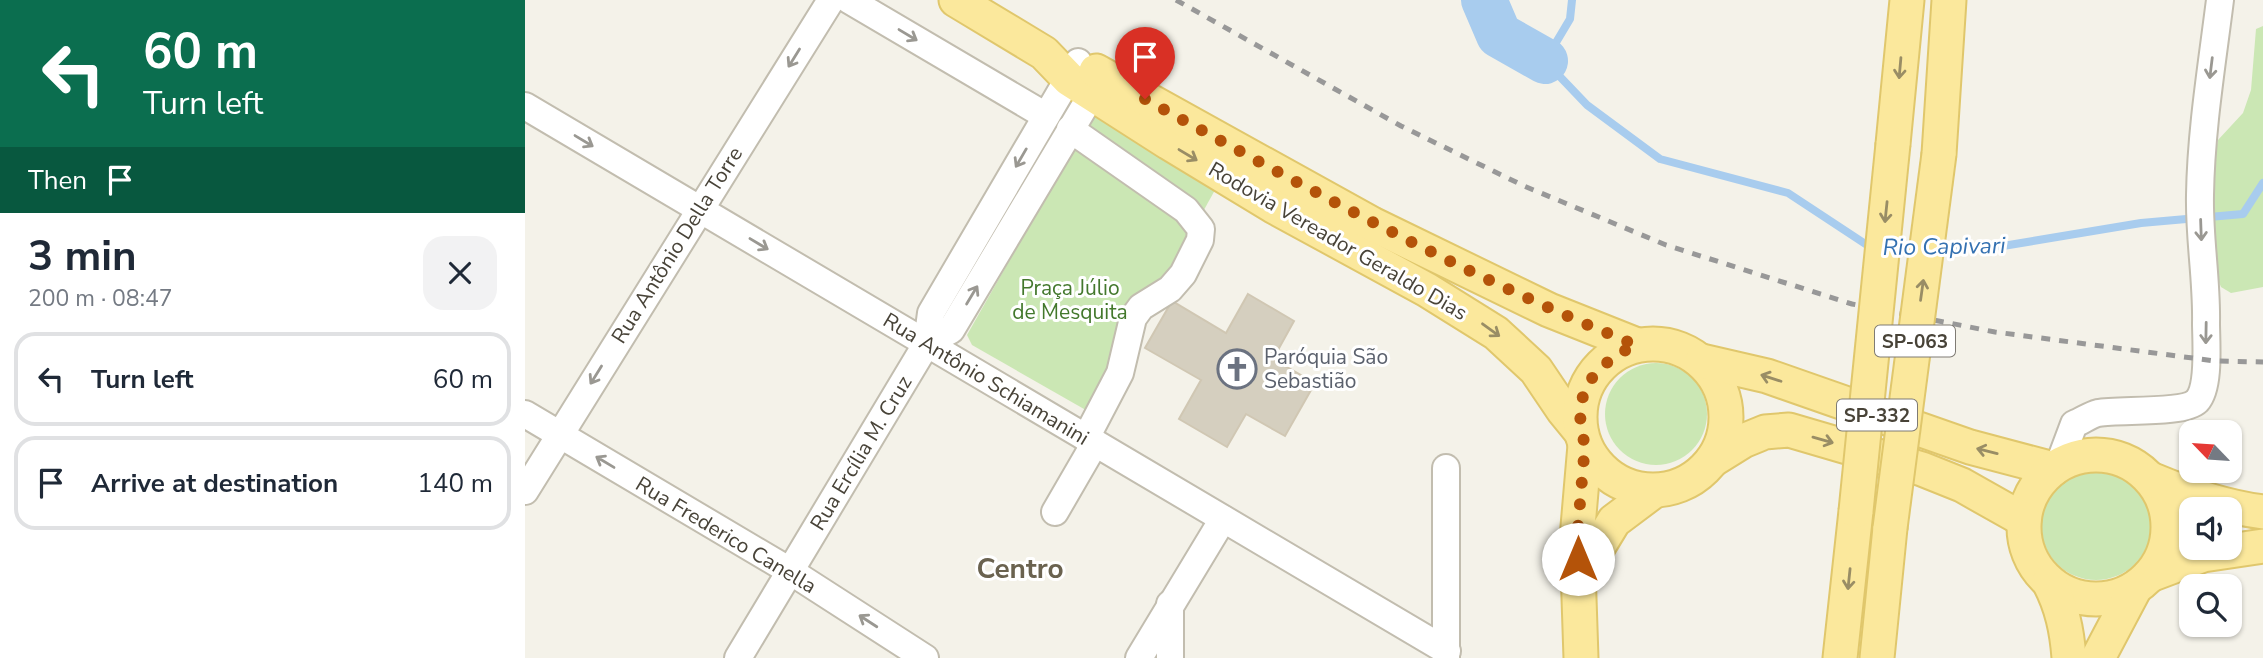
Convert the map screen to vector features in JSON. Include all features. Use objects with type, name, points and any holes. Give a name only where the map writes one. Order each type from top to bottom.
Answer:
[{"type":"main road","name":"SP-332","points":[[956,0],[1086,77]]},
{"type":"main road","name":"SP-063","points":[[1840,658],[1907,0]]},
{"type":"main road","name":"SP-063","points":[[1877,658],[1890,528],[1940,147],[1949,0]]},
{"type":"main road","name":"Rodovia Vereador Geraldo Dias","points":[[1086,77],[1372,224],[1549,310],[1636,345]]},
{"type":"main road","name":"Rodovia Vereador Geraldo Dias","points":[[1086,77],[1168,143],[1273,206],[1427,290],[1496,333],[1536,370],[1583,439]]},
{"type":"main road","name":"SP-332","points":[[2024,520],[1962,485],[1922,470],[1789,430],[1765,432],[1743,440],[1714,459],[1688,482],[1654,491],[1632,488],[1612,479],[1596,464],[1583,439],[1581,404],[1591,377],[1611,357],[1636,345],[1671,345],[1702,360],[1767,376],[1970,447],[2056,466],[2083,455],[2109,455],[2133,464],[2153,480],[2193,497],[2263,512]]},
{"type":"main road","name":"SP-332","points":[[1702,360],[1719,382],[1727,407],[1725,434],[1714,459]]},
{"type":"main road","points":[[1581,658],[1577,538],[1583,439]]},
{"type":"main road","points":[[2056,466],[2039,483],[2029,500],[2024,520],[2026,543],[2034,564],[2049,582],[2060,604],[2067,630],[2069,658]]},
{"type":"main road","points":[[2098,658],[2143,582],[2164,554],[2169,528],[2165,503],[2153,480]]},
{"type":"main road","points":[[1579,580],[1614,521],[1654,491]]},
{"type":"main road","points":[[2049,582],[2069,594],[2091,599],[2114,597],[2203,555],[2263,546]]},
{"type":"street","name":"Rua Antônio Della Torre","points":[[525,491],[831,0]]},
{"type":"street","points":[[849,0],[1046,116]]},
{"type":"street","points":[[1940,147],[1964,0]]},
{"type":"street","points":[[2056,466],[2074,424],[2095,414],[2183,407],[2196,402],[2205,379],[2206,317],[2200,194],[2207,100],[2220,0]]},
{"type":"street","points":[[922,340],[951,330],[1070,129],[1086,77]]},
{"type":"street","name":"Rua Ercília M. Cruz","points":[[738,658],[922,340],[931,313],[1046,116],[1086,77]]},
{"type":"street","name":"Rua Antônio Schiamanini","points":[[525,106],[1223,519],[1447,655]]},
{"type":"street","points":[[1055,512],[1120,373],[1133,318],[1141,307],[1170,289],[1183,274],[1197,247],[1201,229],[1186,211],[1070,129]]},
{"type":"street","name":"Rua Frederico Canella","points":[[525,414],[790,572],[925,658]]},
{"type":"street","points":[[1446,468],[1447,655]]},
{"type":"street","points":[[1139,658],[1223,519]]},
{"type":"street","points":[[1170,603],[1170,658]]},
{"type":"green space","points":[[2263,26],[2263,287],[2231,293],[2221,287],[2213,268],[2204,209],[2218,140],[2243,113],[2251,90],[2256,29]]},
{"type":"green space","name":"Praça Júlio de Mesquita","points":[[1096,108],[1215,190],[1091,413],[972,345],[967,335]]},
{"type":"green space","points":[[1656,363],[1676,366],[1699,385],[1704,394],[1707,414],[1704,434],[1685,457],[1676,462],[1656,465],[1636,462],[1613,443],[1608,434],[1605,414],[1608,394],[1627,371],[1636,366]]},
{"type":"green space","points":[[2096,470],[2117,474],[2135,486],[2147,504],[2151,525],[2147,546],[2135,564],[2117,576],[2096,580],[2075,576],[2057,564],[2045,546],[2041,525],[2045,504],[2057,486],[2075,474]]},
{"type":"building","name":"Paróquia São Sebastião","points":[[1248,294],[1294,321],[1273,359],[1315,383],[1285,436],[1246,414],[1227,447],[1179,419],[1201,380],[1145,348],[1172,301],[1226,333]]},
{"type":"waterway","name":"Rio Capivari","points":[[1484,0],[1499,35],[1545,61]]},
{"type":"waterway","name":"Rio Capivari","points":[[1572,0],[1570,19],[1545,61],[1587,105],[1660,159],[1788,193],[1873,249]]},
{"type":"waterway","name":"Rio Capivari","points":[[1935,248],[2003,246],[2141,223],[2243,214],[2263,183]]},
{"type":"waterway","name":"Rio Capivari","points":[[1889,249],[1919,248]]},
{"type":"railway","points":[[1176,0],[1401,126],[1524,186],[1666,245],[1852,304],[1995,332],[2215,361],[2263,362]]},
{"type":"place","name":"Paróquia São Sebastião","points":[[1237,369]]},
{"type":"district","name":"Centro","points":[[1020,568]]},
{"type":"route","points":[[1145,99],[1372,224],[1549,310],[1636,345],[1611,357],[1591,377],[1581,404],[1581,432],[1585,445],[1580,488],[1578,559]]}]
